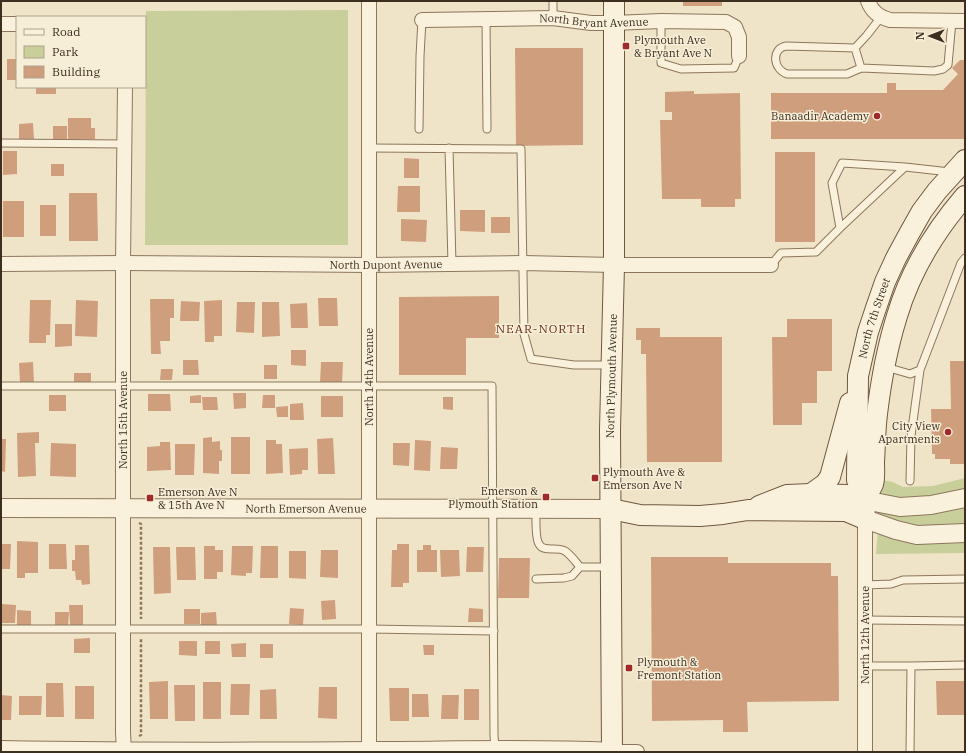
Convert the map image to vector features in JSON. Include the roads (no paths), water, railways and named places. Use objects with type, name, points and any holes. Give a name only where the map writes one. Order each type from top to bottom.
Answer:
[{"type":"main road","name":"North Plymouth Avenue","points":[[612,752],[610,430],[614,264],[614,1]]},
{"type":"main road","name":"North 7th Street","points":[[865,509],[857,480],[858,376],[868,332],[885,282],[896,258],[922,211],[959,166]]},
{"type":"main road","name":"North 7th Street","points":[[865,509],[873,482],[875,425],[884,366],[897,315],[906,291],[928,247],[941,226],[965,196]]},
{"type":"main road","points":[[811,494],[825,484],[830,477],[858,376]]},
{"type":"main road","points":[[748,510],[787,495],[811,494],[847,495],[865,509]]},
{"type":"main road","points":[[611,509],[640,515],[700,516],[748,510],[846,511],[865,509]]},
{"type":"street","name":"North 14th Avenue","points":[[369,1],[369,752]]},
{"type":"street","points":[[874,10],[890,20],[958,21]]},
{"type":"street","name":"North Bryant Avenue","points":[[422,20],[553,18],[591,24],[661,21],[726,22],[735,27],[739,37],[739,56]]},
{"type":"street","points":[[1,24],[16,24]]},
{"type":"street","name":"North 15th Avenue","points":[[124,752],[123,508],[125,88]]},
{"type":"street","name":"North Dupont Avenue","points":[[1,264],[124,263],[369,265],[523,263],[771,265]]},
{"type":"street","points":[[865,509],[931,505],[965,498]]},
{"type":"street","name":"North Emerson Avenue","points":[[1,508],[611,509]]},
{"type":"street","points":[[865,509],[896,530],[917,535],[965,533]]},
{"type":"street","name":"North 12th Avenue","points":[[865,509],[865,752]]},
{"type":"street","points":[[1,750],[124,752],[637,752]]},
{"type":"lane","points":[[552,1],[553,18]]},
{"type":"lane","points":[[874,10],[868,35],[855,48],[786,46],[780,48],[777,52],[777,67],[787,74],[847,74],[861,68],[934,72],[943,69],[948,65],[958,21]]},
{"type":"lane","points":[[486,19],[487,128]]},
{"type":"lane","points":[[419,129],[422,20]]},
{"type":"lane","points":[[661,21],[661,63],[680,69],[734,68],[739,56]]},
{"type":"lane","points":[[855,48],[861,68]]},
{"type":"lane","points":[[1,143],[125,144]]},
{"type":"lane","points":[[369,148],[521,148],[524,334],[531,359],[574,365],[612,365]]},
{"type":"lane","points":[[449,148],[452,264]]},
{"type":"lane","points":[[840,228],[832,183],[842,163],[905,167],[959,166]]},
{"type":"lane","points":[[771,265],[781,253],[816,252],[905,167]]},
{"type":"lane","points":[[910,481],[911,436],[920,370],[961,263],[965,258]]},
{"type":"lane","points":[[884,366],[910,374],[920,370]]},
{"type":"lane","points":[[1,386],[492,386],[494,735],[500,751]]},
{"type":"lane","points":[[536,509],[536,532],[538,543],[543,548],[563,550],[580,566],[611,567]]},
{"type":"lane","points":[[536,579],[564,578],[572,576],[580,566]]},
{"type":"lane","points":[[865,585],[891,584],[903,580],[965,579]]},
{"type":"lane","points":[[865,620],[965,621]]},
{"type":"lane","points":[[1,629],[369,629],[494,631]]},
{"type":"lane","points":[[865,666],[965,665]]},
{"type":"lane","points":[[910,752],[911,666]]},
{"type":"place","name":"Plymouth Ave & Bryant Ave N","points":[[626,46]]},
{"type":"place","name":"Banaadir Academy","points":[[877,116]]},
{"type":"place","name":"City View Apartments","points":[[948,432]]},
{"type":"place","name":"Plymouth Ave & Emerson Ave N","points":[[595,478]]},
{"type":"place","name":"Emerson & Plymouth Station","points":[[546,497]]},
{"type":"place","name":"Emerson Ave N & 15th Ave N","points":[[150,498]]},
{"type":"place","name":"Plymouth & Fremont Station","points":[[629,668]]},
{"type":"district","name":"NEAR-NORTH","points":[[541,328]]}]
